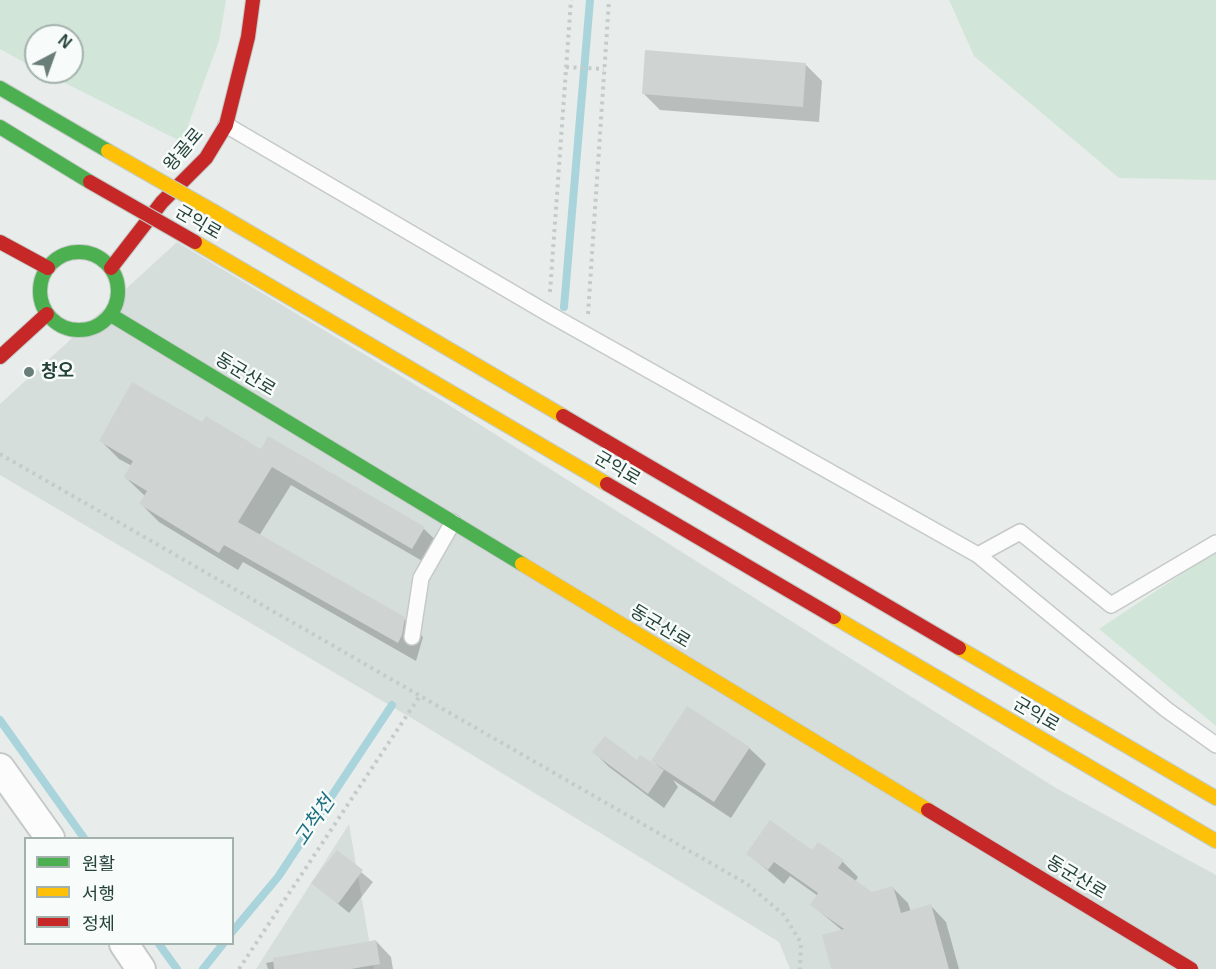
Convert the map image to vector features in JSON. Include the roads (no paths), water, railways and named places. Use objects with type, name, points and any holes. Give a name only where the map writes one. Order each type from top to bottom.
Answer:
[{"type":"main road","name":"왕골로","points":[[111,268],[162,202],[206,158],[226,125],[248,37],[254,0]]},
{"type":"main road","name":"군익로","points":[[0,88],[1216,798]]},
{"type":"main road","name":"군익로","points":[[0,127],[90,182],[1216,841]]},
{"type":"main road","points":[[0,242],[48,268]]},
{"type":"main road","points":[[79,252],[103,260],[111,268],[119,292],[117,304],[111,315],[91,329],[79,331],[56,323],[47,314],[40,291],[48,268],[62,256],[79,252]]},
{"type":"main road","points":[[0,357],[47,314]]},
{"type":"main road","name":"동군산로","points":[[111,315],[1191,969]]},
{"type":"street","points":[[0,768],[49,837]]},
{"type":"street","points":[[125,945],[141,969]]},
{"type":"lane","points":[[226,125],[549,314],[587,333],[978,555],[1167,710],[1216,746]]},
{"type":"lane","points":[[412,637],[421,578],[453,522]]},
{"type":"lane","points":[[978,555],[1020,532],[1111,605],[1216,543]]},
{"type":"waterway","points":[[564,307],[590,0]]},
{"type":"waterway","name":"고척천","points":[[234,930],[278,877],[392,705]]},
{"type":"waterway","points":[[0,720],[83,837]]},
{"type":"waterway","points":[[160,945],[177,969]]},
{"type":"waterway","name":"고척천","points":[[203,969],[222,945]]},
{"type":"place","name":"창오","points":[[29,372]]}]
